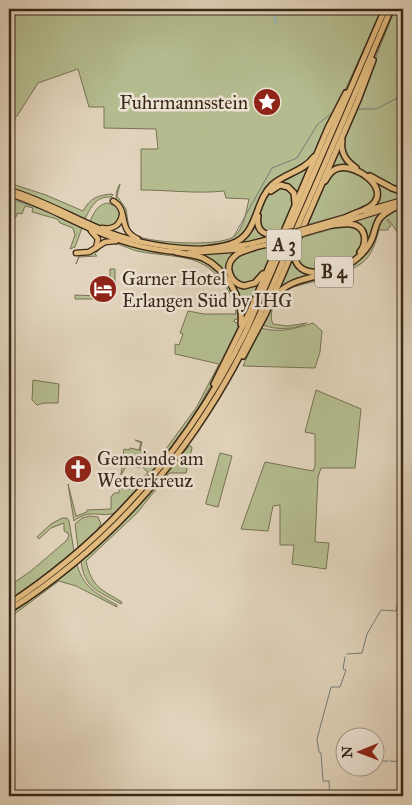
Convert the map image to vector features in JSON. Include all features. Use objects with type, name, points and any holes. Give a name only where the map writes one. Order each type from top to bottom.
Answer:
[{"type":"highway","name":"A 3","points":[[9,604],[65,564],[123,510],[156,474],[196,419],[230,363],[246,331],[385,9]]},
{"type":"highway","name":"A 3","points":[[9,610],[42,588],[108,532],[138,502],[183,448],[228,377],[252,331],[391,9]]},
{"type":"highway","name":"A 3","points":[[315,198],[372,62],[383,28]]},
{"type":"highway","points":[[272,261],[333,117],[360,67]]},
{"type":"highway","name":"A 3","points":[[348,121],[342,144],[343,154],[347,161],[355,168],[403,192]]},
{"type":"highway","points":[[204,249],[231,244],[244,237],[250,229],[259,204],[269,188],[282,178],[307,165],[321,146]]},
{"type":"highway","name":"B 4","points":[[315,198],[327,178],[335,170],[345,167],[358,172],[374,183],[377,197],[370,206],[346,217]]},
{"type":"highway","name":"A 3","points":[[291,216],[295,200],[293,191],[285,185],[280,185],[274,188],[262,203],[257,222],[259,228],[264,233],[276,236],[296,234],[294,256],[301,269],[308,272],[338,268],[358,254],[364,245],[365,236],[360,228],[354,225],[331,225]]},
{"type":"highway","points":[[9,190],[44,202],[121,237],[151,244],[204,249],[250,244],[276,236]]},
{"type":"highway","name":"B 4","points":[[9,194],[39,204],[82,225],[127,243],[150,249],[176,252],[224,252],[253,248]]},
{"type":"highway","points":[[228,377],[242,358],[266,313],[296,234],[315,198]]},
{"type":"highway","points":[[113,201],[120,206],[128,232],[134,237],[151,244]]},
{"type":"highway","name":"B 4","points":[[296,234],[346,217],[403,202]]},
{"type":"highway","name":"B 4","points":[[272,261],[255,283],[244,286],[236,283],[230,274],[230,261],[238,253],[403,202]]},
{"type":"highway","name":"B 4","points":[[266,313],[275,296],[286,286],[336,271],[356,260],[368,246],[380,218],[403,202]]},
{"type":"highway","points":[[91,225],[112,228],[120,221],[122,212]]},
{"type":"highway","points":[[82,225],[97,238],[98,244],[94,250]]},
{"type":"highway","points":[[76,253],[94,250],[109,240],[127,243]]},
{"type":"highway","name":"A 3","points":[[176,252],[195,255],[207,260],[222,274],[231,287],[238,300],[242,317],[241,327],[233,346]]},
{"type":"highway","name":"A 3","points":[[196,419],[233,346],[272,261]]},
{"type":"green space","points":[[9,9],[382,9],[312,158],[287,174],[264,194],[256,206],[249,227],[238,240],[215,246],[183,247],[152,242],[139,238],[130,233],[116,200],[116,193],[120,184],[117,196],[126,209],[129,228],[137,236],[157,241],[200,243],[225,240],[233,237],[240,230],[249,199],[226,198],[224,191],[141,190],[141,149],[158,149],[156,129],[104,128],[104,107],[89,107],[78,69],[38,83],[17,116],[9,124]]},
{"type":"green space","points":[[395,9],[403,9],[403,191],[370,176],[354,166],[344,154],[342,142]]},
{"type":"green space","points":[[340,143],[343,153],[356,168],[374,179],[403,192],[403,198],[366,210],[377,200],[372,180],[343,166],[325,178]]},
{"type":"green space","points":[[313,159],[295,206],[294,192],[291,188],[283,185],[274,188],[259,207],[271,188],[302,169]]},
{"type":"green space","points":[[348,169],[369,179],[375,187],[374,201],[363,209],[306,225],[327,179],[337,170]]},
{"type":"green space","points":[[9,183],[46,195],[83,211],[95,198],[107,194],[113,195],[98,200],[85,219],[44,201],[9,189]]},
{"type":"green space","points":[[280,186],[291,190],[294,202],[282,232],[268,234],[263,231],[261,224],[262,205],[269,195]]},
{"type":"green space","points":[[9,196],[33,204],[82,228],[75,247],[70,249],[75,235],[73,228],[60,223],[57,219],[32,212],[33,208],[25,206],[22,214],[17,213],[17,216],[9,219]]},
{"type":"green space","points":[[107,203],[118,207],[120,216],[115,224],[103,227],[90,221],[98,207]]},
{"type":"green space","points":[[403,207],[403,240],[388,219],[391,226],[388,230],[379,230],[371,252],[362,263],[341,274],[290,288],[279,296],[272,310],[273,324],[287,326],[307,323],[296,327],[284,328],[262,325],[275,299],[291,284],[325,275],[360,258],[383,217]]},
{"type":"green space","points":[[259,208],[256,218],[258,228],[266,234],[281,235],[225,247],[236,244],[249,233]]},
{"type":"green space","points":[[394,208],[380,219],[364,250],[366,238],[364,233],[355,226],[342,224]]},
{"type":"green space","points":[[346,225],[357,227],[364,236],[361,249],[354,258],[332,269],[316,271],[301,268],[295,252],[300,238]]},
{"type":"green space","points":[[111,241],[154,251],[189,255],[206,261],[221,274],[235,296],[241,320],[235,319],[234,322],[241,324],[220,369],[192,419],[151,474],[115,513],[90,514],[74,521],[68,484],[76,516],[87,512],[87,510],[111,509],[111,497],[114,493],[119,493],[119,488],[130,489],[127,486],[128,484],[134,489],[148,472],[141,466],[139,468],[132,464],[127,465],[121,475],[124,449],[139,450],[141,443],[135,440],[142,442],[140,451],[143,450],[142,453],[160,457],[196,408],[219,364],[175,354],[175,344],[179,345],[183,334],[180,333],[188,311],[204,314],[236,314],[230,294],[221,281],[206,266],[191,259],[145,253],[111,243],[101,248],[95,254],[97,256],[79,257],[76,264],[80,254],[94,251]]},
{"type":"green space","points":[[276,245],[262,275],[250,285],[236,283],[230,273],[232,261],[244,252]]},
{"type":"green space","points":[[242,251],[238,252],[228,272],[243,287],[263,275],[244,321],[243,312],[221,272],[196,254]]},
{"type":"green space","points":[[292,253],[295,263],[300,270],[316,273],[339,268],[359,256],[347,266],[289,283],[274,295]]},
{"type":"green space","points":[[110,269],[115,269],[115,293],[110,294],[110,299],[75,299],[75,295],[98,296],[98,282],[100,282],[100,295],[106,295],[106,281],[110,281]]},
{"type":"green space","points":[[313,323],[322,331],[320,352],[315,368],[243,366],[260,328],[287,330]]},
{"type":"green space","points":[[33,380],[59,384],[58,403],[37,405],[32,400]]},
{"type":"green space","points":[[316,390],[361,409],[355,468],[321,468],[318,477],[315,542],[329,543],[326,569],[292,564],[294,545],[280,545],[280,505],[273,506],[268,531],[241,529],[265,462],[313,471],[315,466],[315,434],[305,432]]},
{"type":"green space","points":[[189,446],[192,448],[186,473],[169,473],[137,513],[86,561],[94,582],[122,602],[121,604],[93,588],[85,577],[81,561],[127,518]]},
{"type":"green space","points":[[220,453],[232,456],[218,507],[206,504],[206,502]]},
{"type":"green space","points":[[98,517],[101,524],[78,548],[75,524],[82,518]]},
{"type":"green space","points":[[62,518],[67,518],[69,521],[74,551],[9,600],[9,586],[31,571],[66,541],[69,536],[64,531],[64,523],[51,528],[39,539],[37,537],[51,524]]},
{"type":"green space","points":[[77,565],[87,585],[97,594],[117,605],[117,607],[76,586],[59,581],[9,618],[9,614]]},
{"type":"waterway","points":[[274,13],[276,23]]},
{"type":"waterway","points":[[359,109],[376,109],[403,95]]},
{"type":"waterway","points":[[234,236],[272,168],[297,158],[317,125],[329,115]]},
{"type":"waterway","points":[[26,194],[37,197]]},
{"type":"waterway","points":[[9,198],[54,214]]},
{"type":"waterway","points":[[347,654],[362,653],[367,634],[381,610],[396,611],[397,605],[403,601]]},
{"type":"waterway","points":[[330,796],[329,781],[323,781],[321,753],[319,752],[317,739],[331,687],[340,687],[346,670],[343,669],[345,657]]},
{"type":"waterway","points":[[390,761],[403,762]]},
{"type":"place","name":"Fuhrmannsstein","points":[[267,102]]},
{"type":"place","name":"Garner Hotel Erlangen Süd by IHG","points":[[103,289]]},
{"type":"place","name":"Gemeinde am Wetterkreuz","points":[[78,469]]}]
